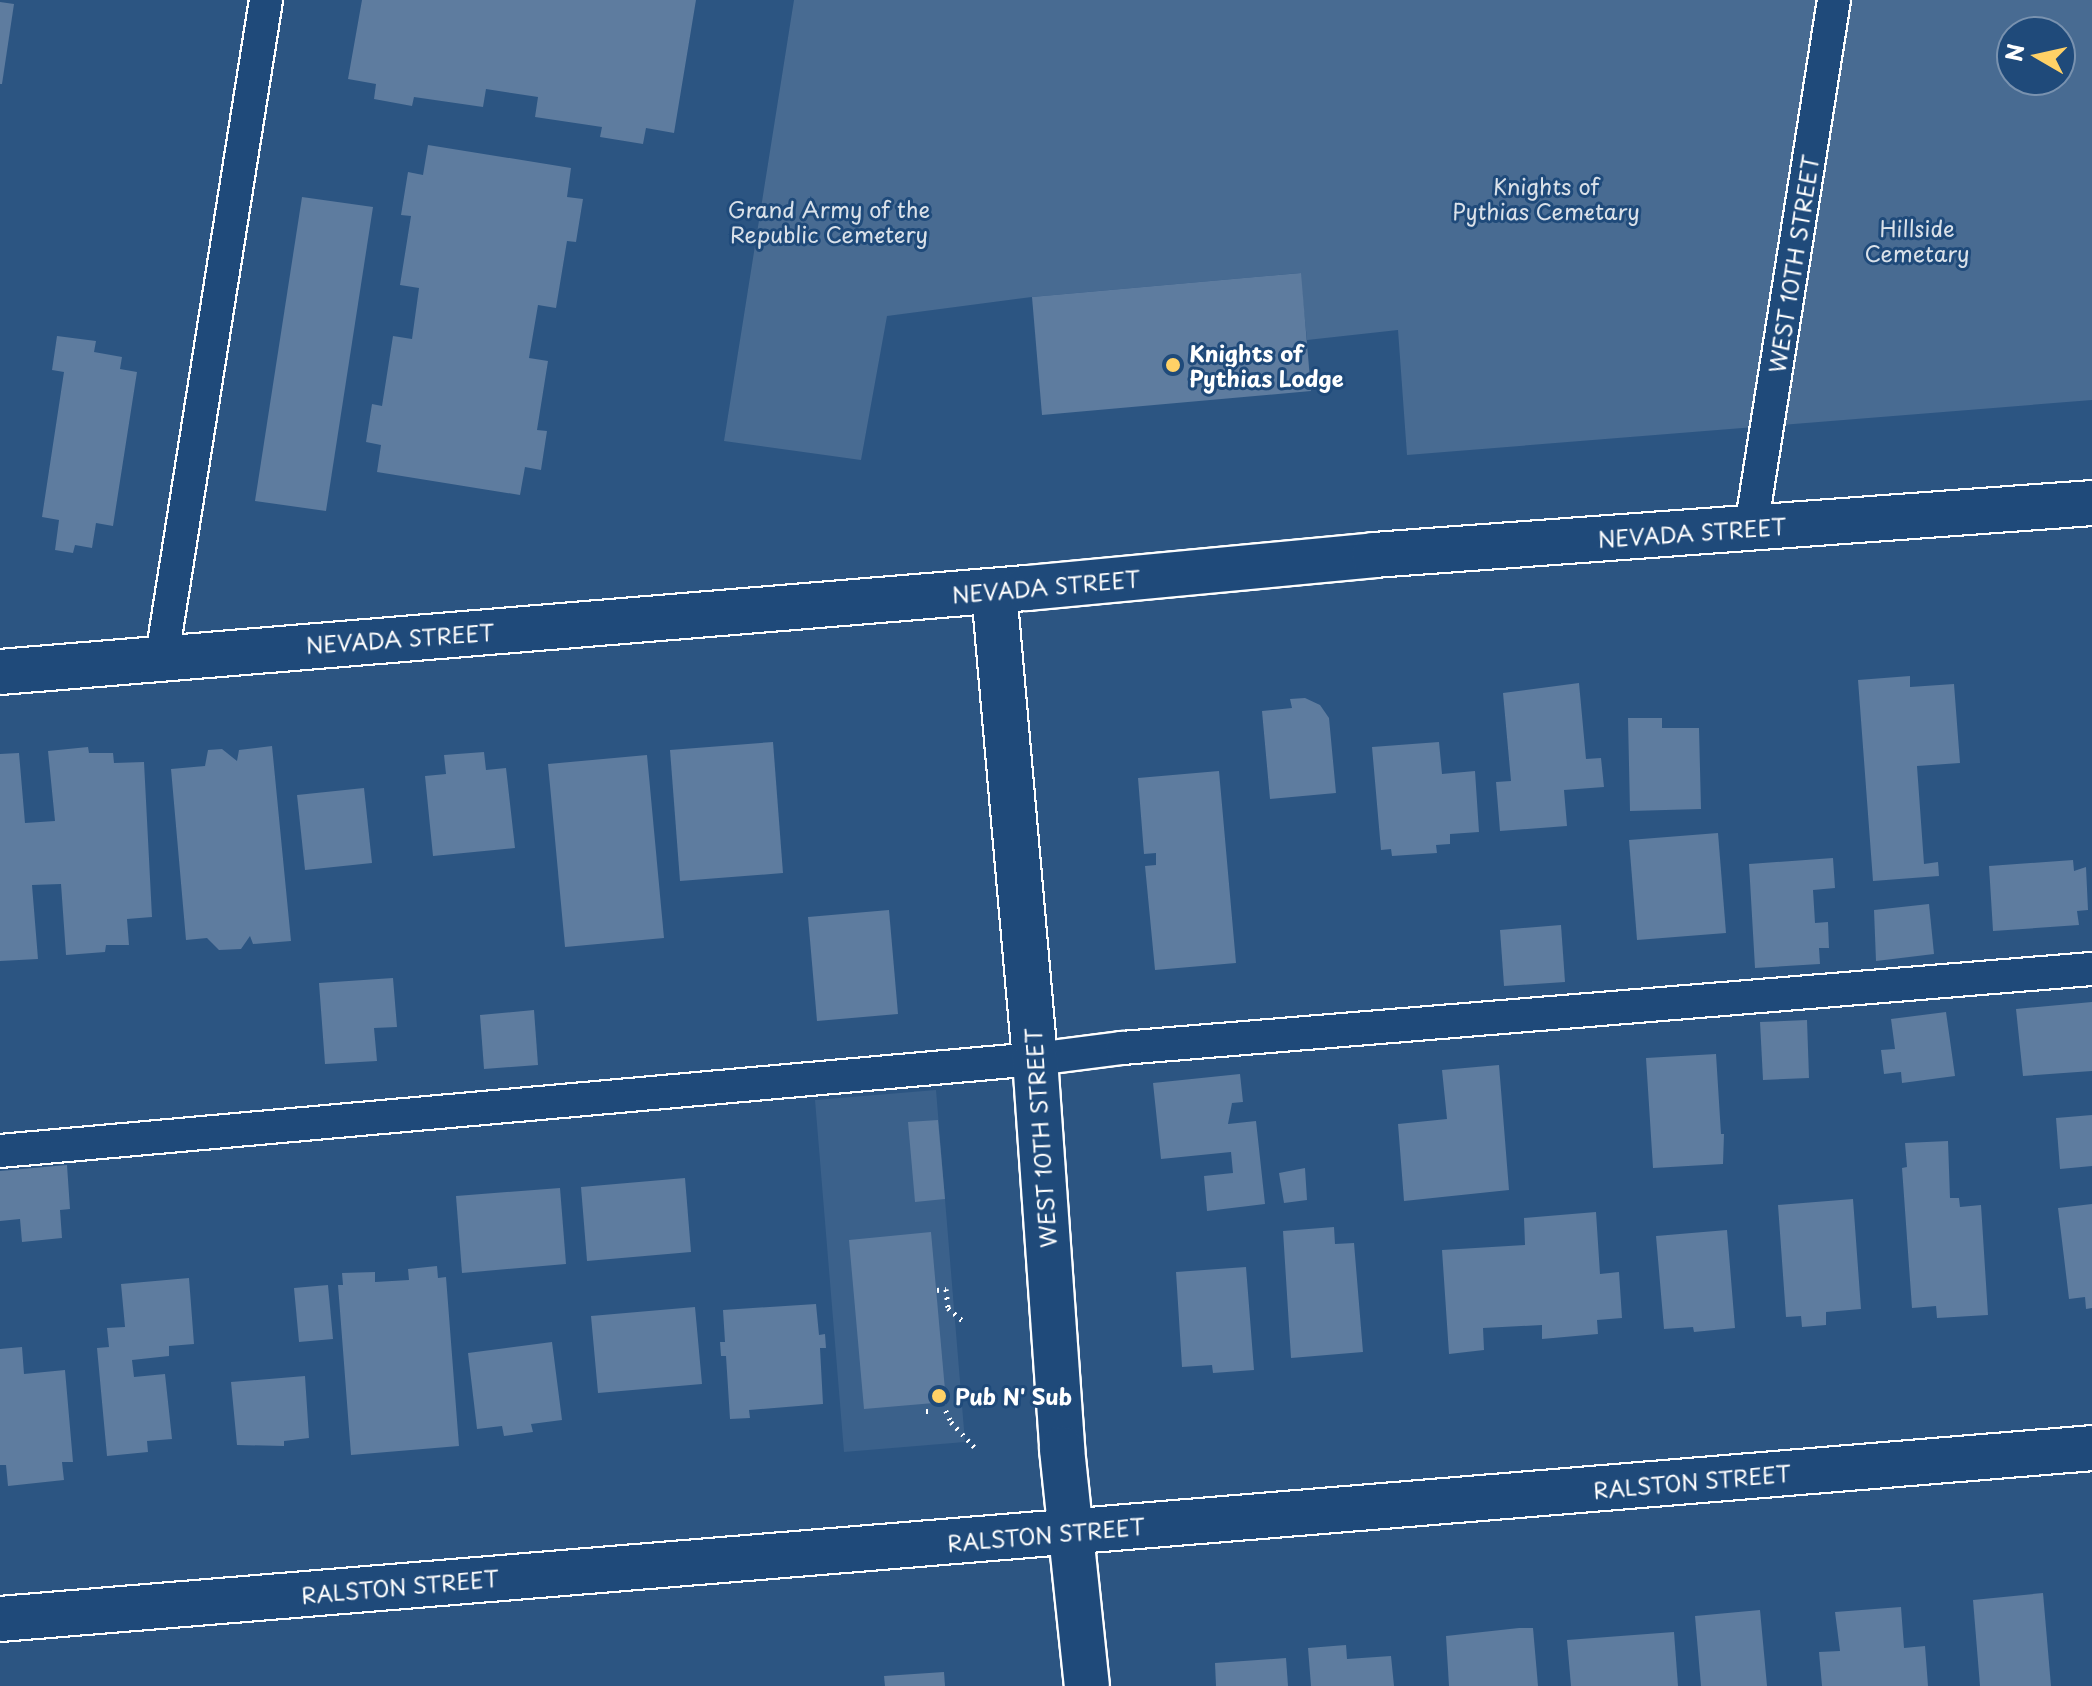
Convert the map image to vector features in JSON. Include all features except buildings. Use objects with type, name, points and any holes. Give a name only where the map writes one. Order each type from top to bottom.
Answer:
[{"type":"street","name":"NEVADA STREET","points":[[0,672],[162,656],[994,591],[1374,555],[2092,503]]},
{"type":"street","name":"WEST 10TH STREET","points":[[994,591],[1035,1059],[1062,1449],[1087,1686]]},
{"type":"street","name":"RALSTON STREET","points":[[0,1619],[2092,1448]]},
{"type":"lane","points":[[162,656],[266,0]]},
{"type":"lane","name":"WEST 10TH STREET","points":[[1751,528],[1834,0]]},
{"type":"lane","points":[[0,1151],[1035,1059],[1122,1048],[2092,969]]},
{"type":"path","points":[[937,1290],[946,1289],[948,1308],[963,1321]]},
{"type":"path","points":[[939,1396],[951,1422],[974,1447]]},
{"type":"shaded area","points":[[936,1090],[965,1442],[844,1452],[815,1100]]},
{"type":"green space","points":[[794,0],[2092,0],[2092,400],[1407,455],[1398,330],[1307,340],[1300,273],[1032,297],[887,316],[861,460],[724,441]]},
{"type":"place","name":"Knights of Pythias Lodge","points":[[1173,365]]},
{"type":"place","name":"Pub N' Sub","points":[[939,1396]]},
{"type":"park label","name":"Knights of Pythias Cemetary","points":[[1546,198]]},
{"type":"park label","name":"Grand Army of the Republic Cemetery","points":[[829,220]]},
{"type":"park label","name":"Hillside Cemetary","points":[[1917,240]]}]
